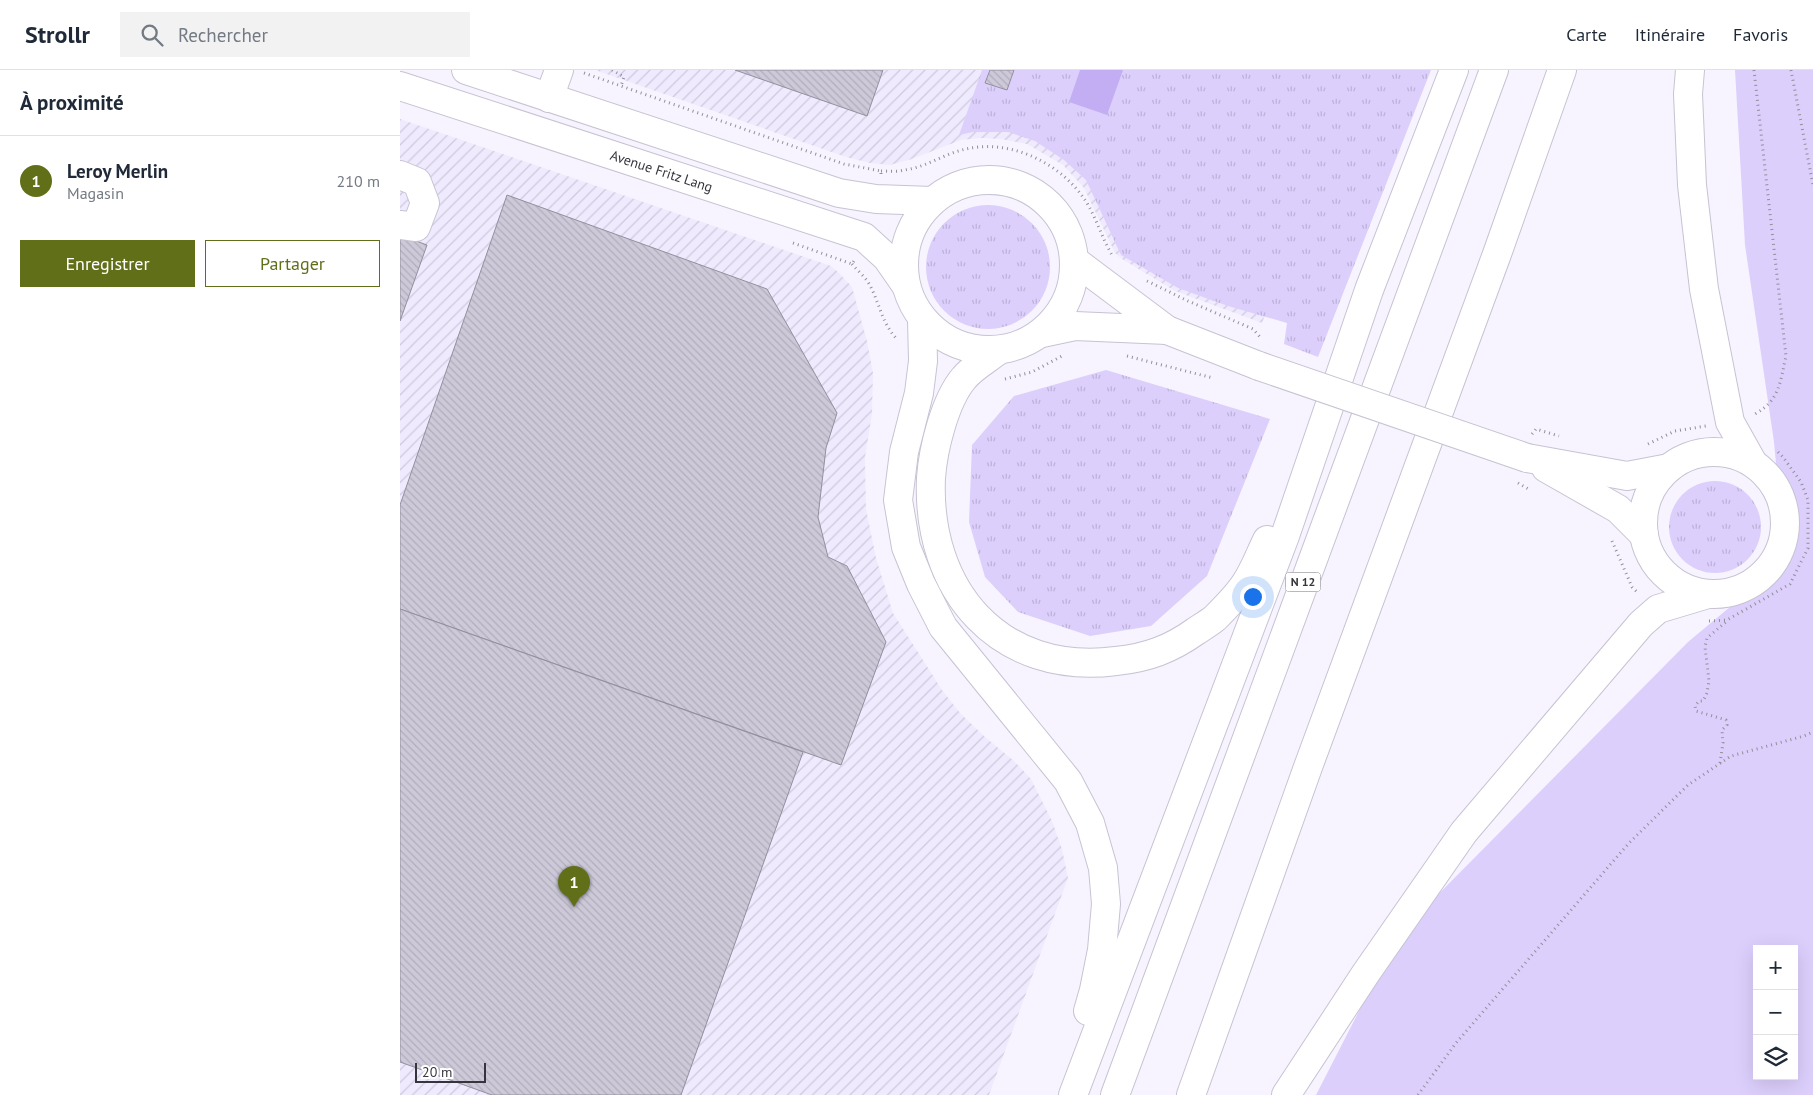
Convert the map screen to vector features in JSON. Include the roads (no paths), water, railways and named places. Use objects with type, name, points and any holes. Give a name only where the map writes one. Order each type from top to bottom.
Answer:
[{"type":"main road","points":[[466,70],[538,86],[839,193],[876,200],[932,201]]},
{"type":"main road","points":[[538,86],[559,70]]},
{"type":"main road","points":[[1073,1095],[1285,536],[1370,290],[1454,70]]},
{"type":"main road","name":"N 12","points":[[1115,1095],[1494,70]]},
{"type":"main road","points":[[1191,1095],[1308,767],[1497,254],[1562,70]]},
{"type":"main road","points":[[1286,1095],[1366,973],[1464,832],[1641,624],[1658,609],[1708,594],[1732,592],[1753,583],[1771,567],[1782,546],[1786,523],[1782,500],[1771,479],[1763,455],[1730,422],[1704,289],[1692,185],[1688,94],[1690,70]]},
{"type":"main road","name":"Avenue Fritz Lang","points":[[400,86],[864,237],[887,258],[905,284]]},
{"type":"main road","points":[[400,175],[416,182],[425,203],[416,227],[400,225]]},
{"type":"main road","points":[[1042,333],[1060,313],[1071,292],[1074,261],[1069,235],[1054,209],[1032,191],[1004,180],[973,181],[945,192],[932,201],[914,223],[904,253],[905,284],[912,304],[922,320],[942,337],[974,349],[999,350],[1022,344],[1042,333],[1075,326],[1167,330],[1261,353],[1528,448],[1627,476],[1669,468]]},
{"type":"main road","points":[[1074,261],[1167,330]]},
{"type":"main road","points":[[999,350],[964,377],[953,394],[932,464],[930,503],[944,567],[963,601],[990,629],[1020,649],[1057,660],[1095,664],[1137,659],[1176,645],[1214,619],[1245,584],[1270,533],[1339,337],[1370,290]]},
{"type":"main road","points":[[922,320],[923,361],[919,393],[904,452],[898,500],[906,547],[921,584],[942,627],[1068,781],[1090,823],[1103,868],[1106,904],[1100,958],[1085,1022],[1090,1047]]},
{"type":"main road","points":[[1528,448],[1618,509],[1644,535]]},
{"type":"main road","points":[[1708,594],[1686,588],[1666,576],[1652,557],[1644,535],[1643,517],[1648,498],[1656,482],[1669,468],[1688,456],[1710,451],[1763,455]]},
{"type":"place","name":"Leroy Merlin","points":[[574,907]]}]
